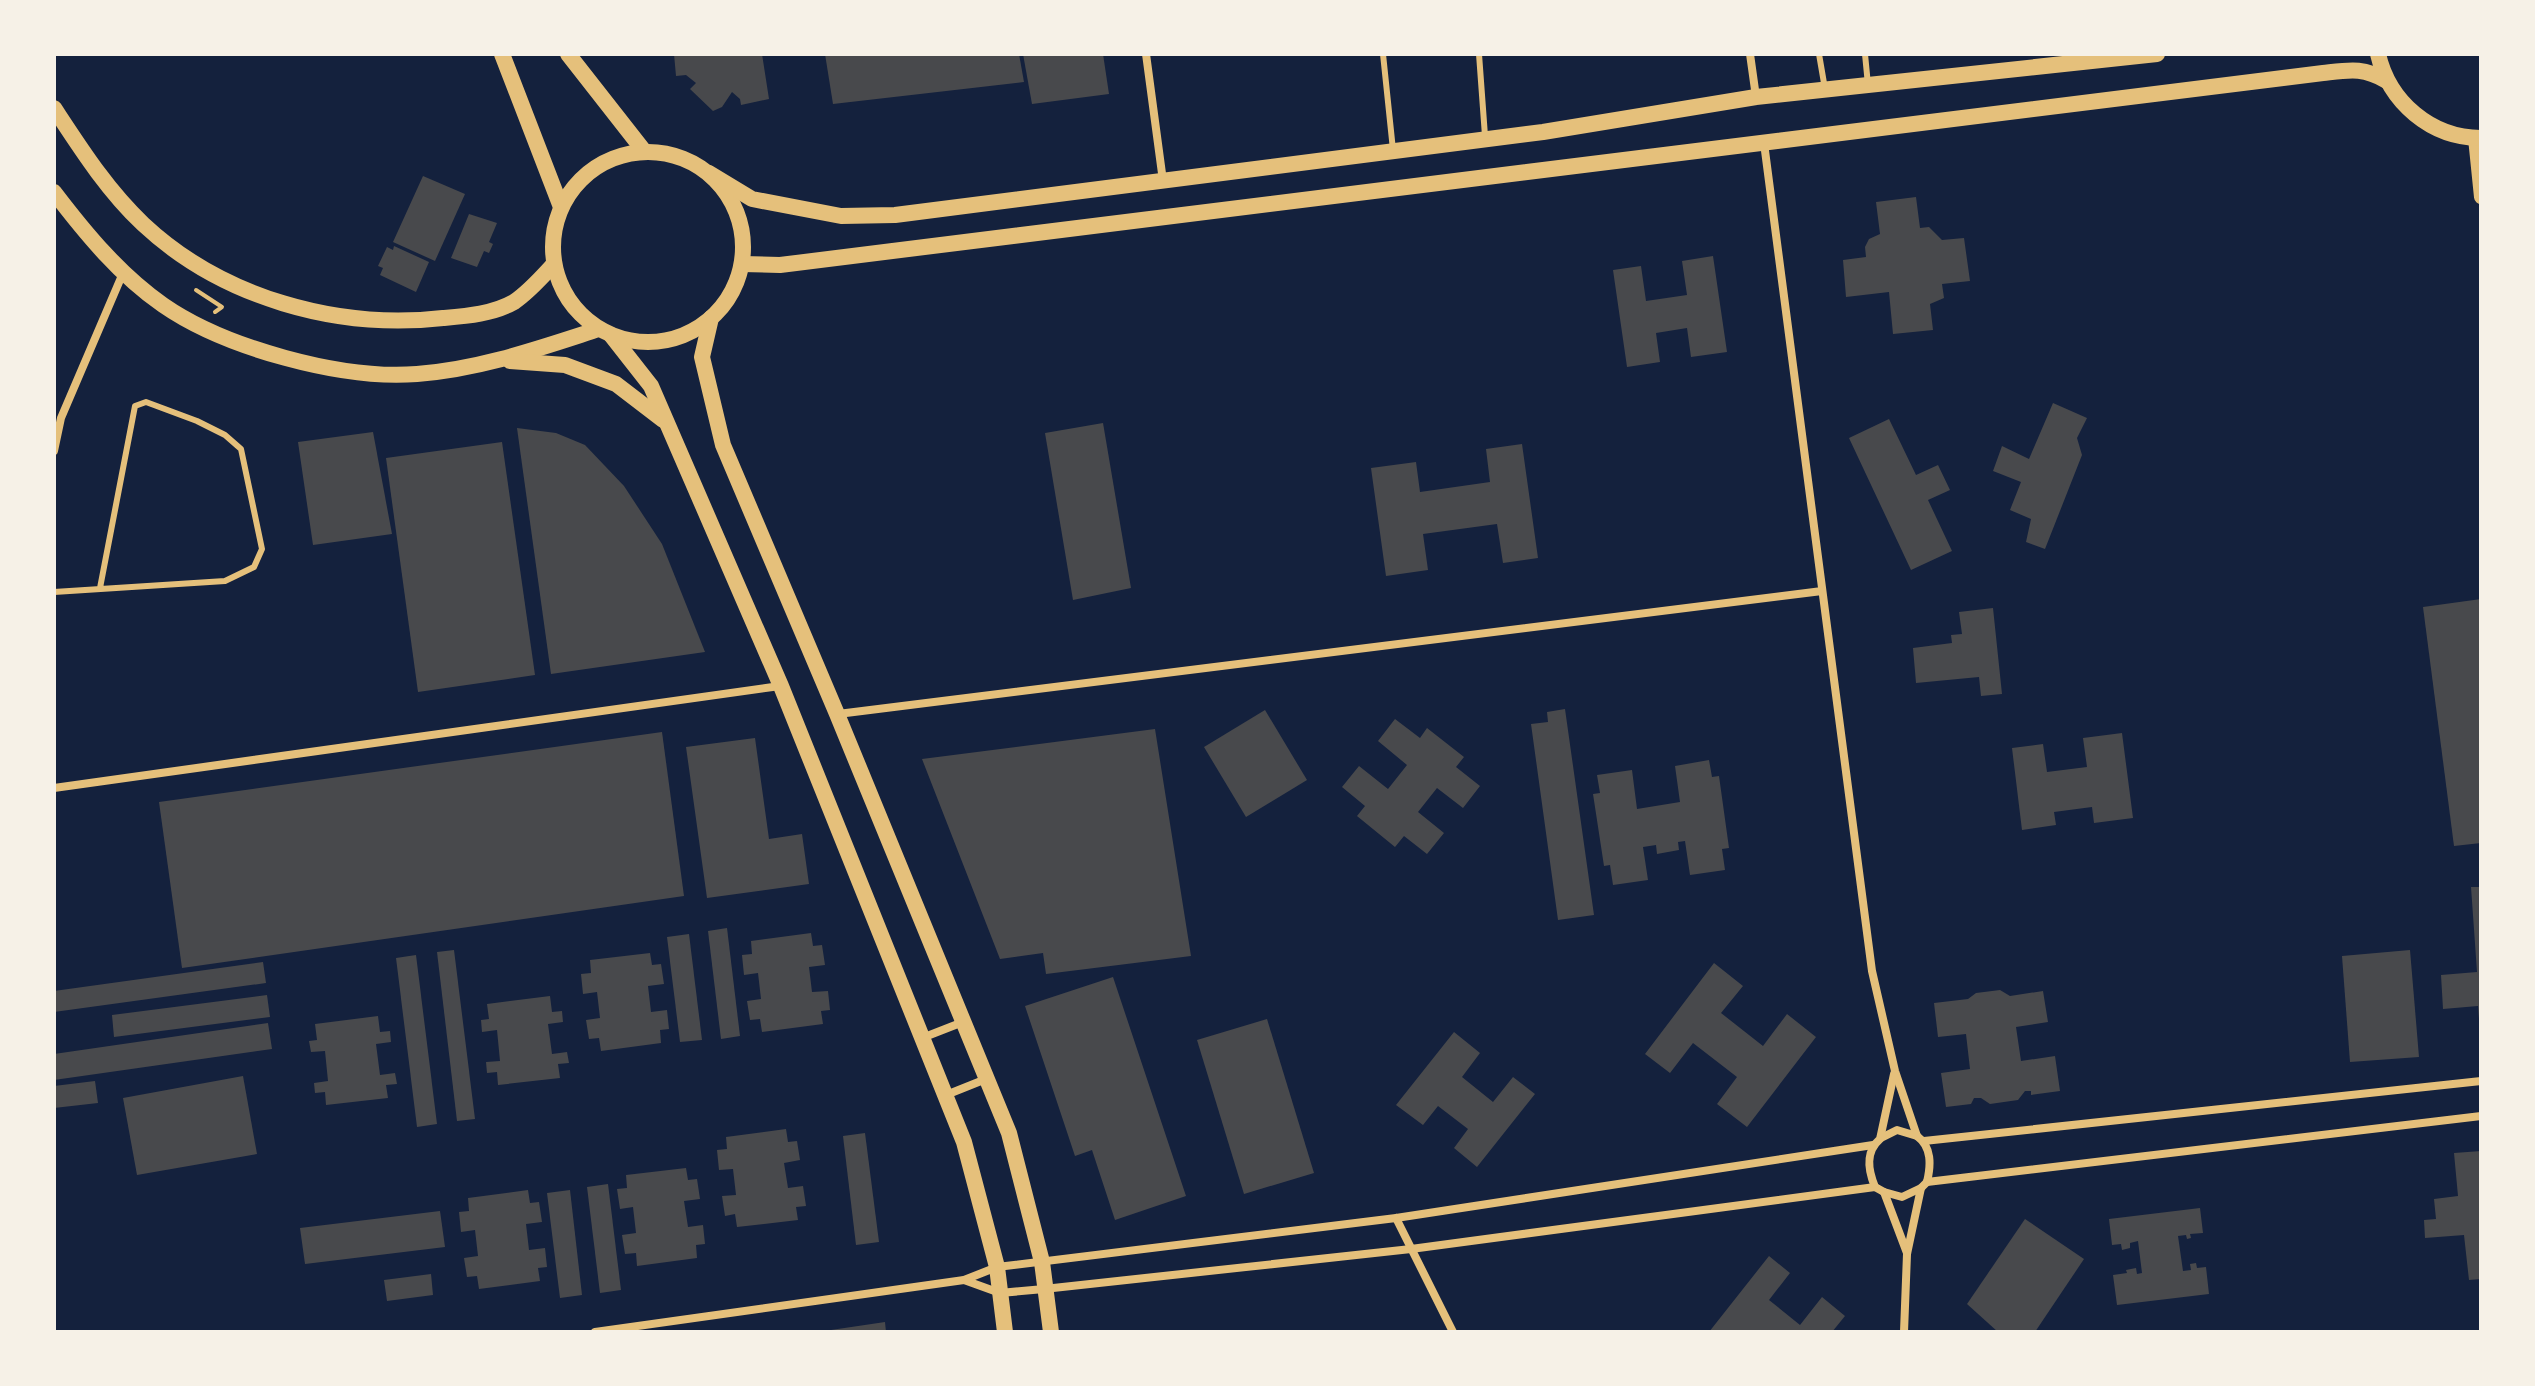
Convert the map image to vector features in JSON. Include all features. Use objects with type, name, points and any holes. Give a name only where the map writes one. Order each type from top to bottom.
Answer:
[{"type":"main road","points":[[502,54],[561,207]]},
{"type":"main road","points":[[568,54],[644,151]]},
{"type":"main road","points":[[1005,1332],[997,1267],[964,1142],[781,686],[651,386],[605,332],[578,312],[563,290],[554,264],[553,235],[561,207],[576,183],[596,166],[618,156],[644,151],[667,153],[689,160],[752,199],[841,216],[895,215],[1485,140],[1756,97],[2157,54]]},
{"type":"main road","points":[[2378,54],[2387,81],[2397,96],[2424,121],[2439,130],[2478,138]]},
{"type":"main road","points":[[742,264],[795,263],[2351,70],[2370,71],[2387,81]]},
{"type":"main road","points":[[54,108],[102,181],[144,225],[210,271],[251,292],[295,309],[355,320],[379,321],[466,316],[494,310],[514,301],[554,264]]},
{"type":"main road","points":[[54,192],[110,261],[164,305],[197,324],[251,348],[310,364],[366,372],[415,374],[500,361],[605,332],[637,342],[664,341],[689,333],[711,318],[731,294],[742,264],[743,239],[738,214],[726,192],[709,173]]},
{"type":"main road","points":[[711,318],[702,357],[723,445],[1009,1133],[1042,1262],[1051,1332]]},
{"type":"main road","points":[[500,361],[565,365],[616,384],[665,421]]},
{"type":"street","points":[[1146,54],[1163,182]]},
{"type":"street","points":[[1750,54],[1756,97]]},
{"type":"street","points":[[2478,138],[2481,197]]},
{"type":"street","points":[[1764,142],[1872,971],[1895,1071],[1929,1155],[1907,1254],[1904,1332]]},
{"type":"street","points":[[54,451],[61,418],[124,272]]},
{"type":"street","points":[[837,714],[1822,591]]},
{"type":"street","points":[[54,777],[55,788],[781,686]]},
{"type":"street","points":[[922,1038],[963,1022]]},
{"type":"street","points":[[1895,1071],[1869,1166],[1907,1254]]},
{"type":"street","points":[[945,1096],[986,1079]]},
{"type":"street","points":[[595,1332],[964,1280],[997,1267],[1396,1218],[1876,1142],[1885,1134],[1897,1130],[1920,1138],[2481,1081]]},
{"type":"street","points":[[964,1280],[1000,1293],[1411,1249],[1880,1190],[1902,1197],[1924,1185],[2481,1116]]},
{"type":"street","points":[[1396,1218],[1453,1332]]},
{"type":"lane","points":[[1383,54],[1393,152]]},
{"type":"lane","points":[[1479,54],[1485,140]]},
{"type":"lane","points":[[1819,54],[1825,89]]},
{"type":"lane","points":[[1865,54],[1868,85]]},
{"type":"lane","points":[[54,592],[225,581],[254,567],[262,549],[241,449],[225,435],[197,421],[146,402],[135,406],[100,588]]},
{"type":"path","points":[[190,303],[196,290],[222,307],[217,313],[204,308]]},
{"type":"building","points":[[674,54],[762,54],[769,99],[741,105],[740,99],[732,92],[722,107],[713,111],[690,89],[696,83],[686,75],[676,76]]},
{"type":"building","points":[[825,54],[1019,54],[1024,82],[833,104]]},
{"type":"building","points":[[1023,54],[1103,54],[1109,94],[1032,104]]},
{"type":"building","points":[[423,176],[465,194],[435,261],[393,242]]},
{"type":"building","points":[[1916,197],[1920,228],[1929,227],[1942,240],[1964,238],[1970,281],[1942,284],[1944,298],[1930,304],[1933,330],[1893,334],[1889,292],[1846,297],[1843,260],[1866,257],[1865,247],[1869,239],[1880,234],[1876,202]]},
{"type":"building","points":[[469,214],[497,223],[489,242],[493,244],[489,253],[484,251],[477,267],[451,258]]},
{"type":"building","points":[[394,246],[429,262],[416,292],[380,275],[383,268],[378,266],[387,247],[393,250]]},
{"type":"building","points":[[1713,256],[1727,352],[1691,357],[1687,328],[1656,333],[1660,362],[1627,367],[1613,270],[1641,266],[1646,301],[1687,295],[1682,261]]},
{"type":"building","points":[[2053,403],[2087,418],[2077,438],[2082,455],[2045,549],[2026,542],[2031,519],[2010,510],[2021,482],[1993,471],[2002,446],[2029,459]]},
{"type":"building","points":[[1889,419],[1916,475],[1938,465],[1950,490],[1928,500],[1952,551],[1911,570],[1849,438]]},
{"type":"building","points":[[1103,423],[1131,588],[1073,600],[1045,433]]},
{"type":"building","points":[[517,428],[556,433],[585,445],[624,486],[662,544],[705,652],[551,674]]},
{"type":"building","points":[[373,432],[392,534],[313,545],[298,442]]},
{"type":"building","points":[[502,442],[535,675],[418,692],[386,458]]},
{"type":"building","points":[[1522,444],[1538,558],[1503,563],[1497,524],[1423,534],[1428,570],[1386,576],[1371,468],[1416,462],[1420,492],[1490,482],[1486,449]]},
{"type":"building","points":[[2481,599],[2481,843],[2454,846],[2423,607]]},
{"type":"building","points":[[1993,608],[2002,694],[1981,696],[1979,677],[1916,683],[1913,648],[1952,643],[1951,635],[1962,634],[1959,612]]},
{"type":"building","points":[[1565,709],[1594,915],[1558,920],[1531,724],[1548,722],[1547,712]]},
{"type":"building","points":[[1265,710],[1307,780],[1246,817],[1204,747]]},
{"type":"building","points":[[1395,719],[1420,738],[1427,728],[1464,757],[1456,767],[1480,786],[1463,808],[1437,788],[1418,812],[1444,833],[1427,854],[1404,836],[1395,847],[1357,816],[1365,806],[1342,787],[1359,766],[1388,789],[1407,765],[1378,741]]},
{"type":"building","points":[[1155,729],[1191,956],[1046,974],[1043,953],[1000,959],[922,759]]},
{"type":"building","points":[[662,732],[684,896],[182,968],[159,802]]},
{"type":"building","points":[[2122,733],[2133,818],[2094,823],[2092,807],[2054,812],[2056,825],[2022,830],[2012,748],[2043,744],[2047,772],[2087,767],[2083,738]]},
{"type":"building","points":[[755,738],[769,839],[802,834],[809,884],[707,898],[686,747]]},
{"type":"building","points":[[1709,760],[1712,777],[1719,776],[1729,848],[1722,849],[1725,870],[1690,875],[1685,841],[1678,842],[1679,850],[1657,854],[1656,845],[1643,847],[1648,880],[1613,885],[1610,865],[1604,866],[1593,794],[1600,793],[1597,775],[1632,770],[1637,809],[1680,802],[1675,766]]},
{"type":"building","points":[[2471,887],[2481,887],[2481,1019],[2478,1006],[2443,1009],[2441,975],[2477,972]]},
{"type":"building","points":[[727,928],[740,1036],[721,1039],[708,931]]},
{"type":"building","points":[[811,933],[813,946],[822,945],[825,965],[809,967],[812,992],[828,991],[830,1010],[821,1011],[823,1024],[762,1032],[760,1019],[750,1020],[747,1001],[761,999],[758,973],[744,975],[742,955],[752,954],[751,941]]},
{"type":"building","points":[[689,934],[702,1040],[680,1042],[667,937]]},
{"type":"building","points":[[454,950],[475,1119],[457,1121],[437,952]]},
{"type":"building","points":[[2410,950],[2419,1057],[2350,1062],[2342,956]]},
{"type":"building","points":[[650,953],[652,965],[661,964],[664,984],[648,986],[651,1012],[667,1010],[669,1029],[660,1030],[661,1043],[601,1051],[599,1038],[589,1039],[586,1020],[600,1018],[597,992],[583,994],[581,974],[591,973],[590,960]]},
{"type":"building","points":[[416,955],[437,1124],[417,1127],[396,958]]},
{"type":"building","points":[[263,962],[266,983],[54,1012],[54,991]]},
{"type":"building","points":[[1714,963],[1743,986],[1721,1013],[1763,1046],[1787,1014],[1816,1037],[1747,1127],[1717,1104],[1737,1077],[1693,1043],[1670,1073],[1645,1054]]},
{"type":"building","points":[[1113,977],[1186,1196],[1115,1220],[1092,1150],[1075,1156],[1025,1006]]},
{"type":"building","points":[[2000,990],[2010,996],[2043,991],[2048,1022],[2016,1027],[2021,1061],[2055,1056],[2060,1091],[2031,1095],[2031,1091],[2025,1091],[2018,1100],[1990,1104],[1981,1098],[1974,1098],[1971,1104],[1946,1107],[1941,1073],[1970,1069],[1966,1034],[1938,1037],[1934,1003],[1968,999],[1976,993]]},
{"type":"building","points":[[267,995],[270,1017],[114,1037],[112,1015]]},
{"type":"building","points":[[550,996],[552,1012],[562,1011],[563,1022],[548,1024],[552,1054],[567,1052],[569,1063],[558,1064],[560,1078],[498,1085],[497,1072],[487,1073],[486,1062],[500,1061],[497,1030],[482,1032],[481,1020],[489,1019],[487,1004]]},
{"type":"building","points":[[378,1016],[380,1032],[390,1031],[391,1042],[376,1044],[380,1075],[395,1073],[397,1084],[386,1085],[388,1098],[326,1105],[325,1092],[315,1093],[314,1083],[328,1081],[325,1051],[311,1052],[309,1041],[317,1040],[315,1024]]},
{"type":"building","points":[[1267,1019],[1314,1173],[1244,1194],[1197,1040]]},
{"type":"building","points":[[268,1023],[272,1049],[54,1080],[54,1054]]},
{"type":"building","points":[[1454,1032],[1480,1053],[1462,1077],[1493,1102],[1513,1077],[1535,1094],[1477,1167],[1454,1148],[1468,1129],[1438,1106],[1423,1125],[1396,1105]]},
{"type":"building","points":[[243,1076],[257,1154],[137,1175],[123,1098]]},
{"type":"building","points":[[95,1081],[98,1103],[54,1108],[54,1086]]},
{"type":"building","points":[[786,1129],[788,1142],[797,1141],[800,1160],[784,1163],[788,1188],[803,1186],[806,1206],[796,1207],[798,1220],[737,1227],[735,1214],[725,1216],[722,1196],[736,1195],[733,1169],[719,1170],[717,1150],[727,1149],[726,1137]]},
{"type":"building","points":[[865,1133],[879,1242],[856,1245],[843,1136]]},
{"type":"building","points":[[2481,1151],[2481,1279],[2469,1280],[2464,1235],[2425,1238],[2424,1220],[2436,1219],[2434,1199],[2458,1196],[2454,1153]]},
{"type":"building","points":[[686,1168],[688,1180],[697,1179],[700,1199],[684,1201],[688,1227],[703,1225],[705,1244],[696,1245],[697,1258],[637,1266],[636,1253],[625,1254],[622,1235],[636,1233],[633,1207],[620,1209],[617,1189],[627,1188],[626,1175]]},
{"type":"building","points":[[608,1184],[621,1290],[600,1293],[587,1187]]},
{"type":"building","points":[[528,1190],[530,1203],[539,1202],[542,1222],[526,1224],[529,1250],[545,1248],[547,1267],[538,1268],[540,1281],[479,1289],[477,1276],[467,1277],[464,1258],[478,1256],[475,1230],[461,1232],[459,1212],[469,1211],[468,1198]]},
{"type":"building","points":[[570,1190],[582,1295],[560,1298],[547,1193]]},
{"type":"building","points":[[2200,1208],[2203,1233],[2190,1234],[2191,1238],[2187,1239],[2186,1235],[2178,1236],[2183,1271],[2191,1270],[2190,1264],[2196,1263],[2197,1268],[2206,1267],[2209,1294],[2117,1305],[2113,1275],[2136,1268],[2137,1274],[2142,1273],[2138,1241],[2122,1250],[2121,1244],[2112,1245],[2109,1219]]},
{"type":"building","points":[[440,1211],[445,1247],[305,1264],[300,1228]]},
{"type":"building","points":[[2025,1219],[2084,1259],[2035,1332],[1998,1332],[1967,1304]]},
{"type":"building","points":[[1769,1256],[1790,1273],[1769,1300],[1800,1325],[1822,1297],[1845,1316],[1832,1332],[1709,1332]]},
{"type":"building","points":[[431,1274],[433,1295],[387,1301],[384,1280]]},
{"type":"building","points":[[885,1322],[886,1332],[831,1332],[831,1330]]}]
